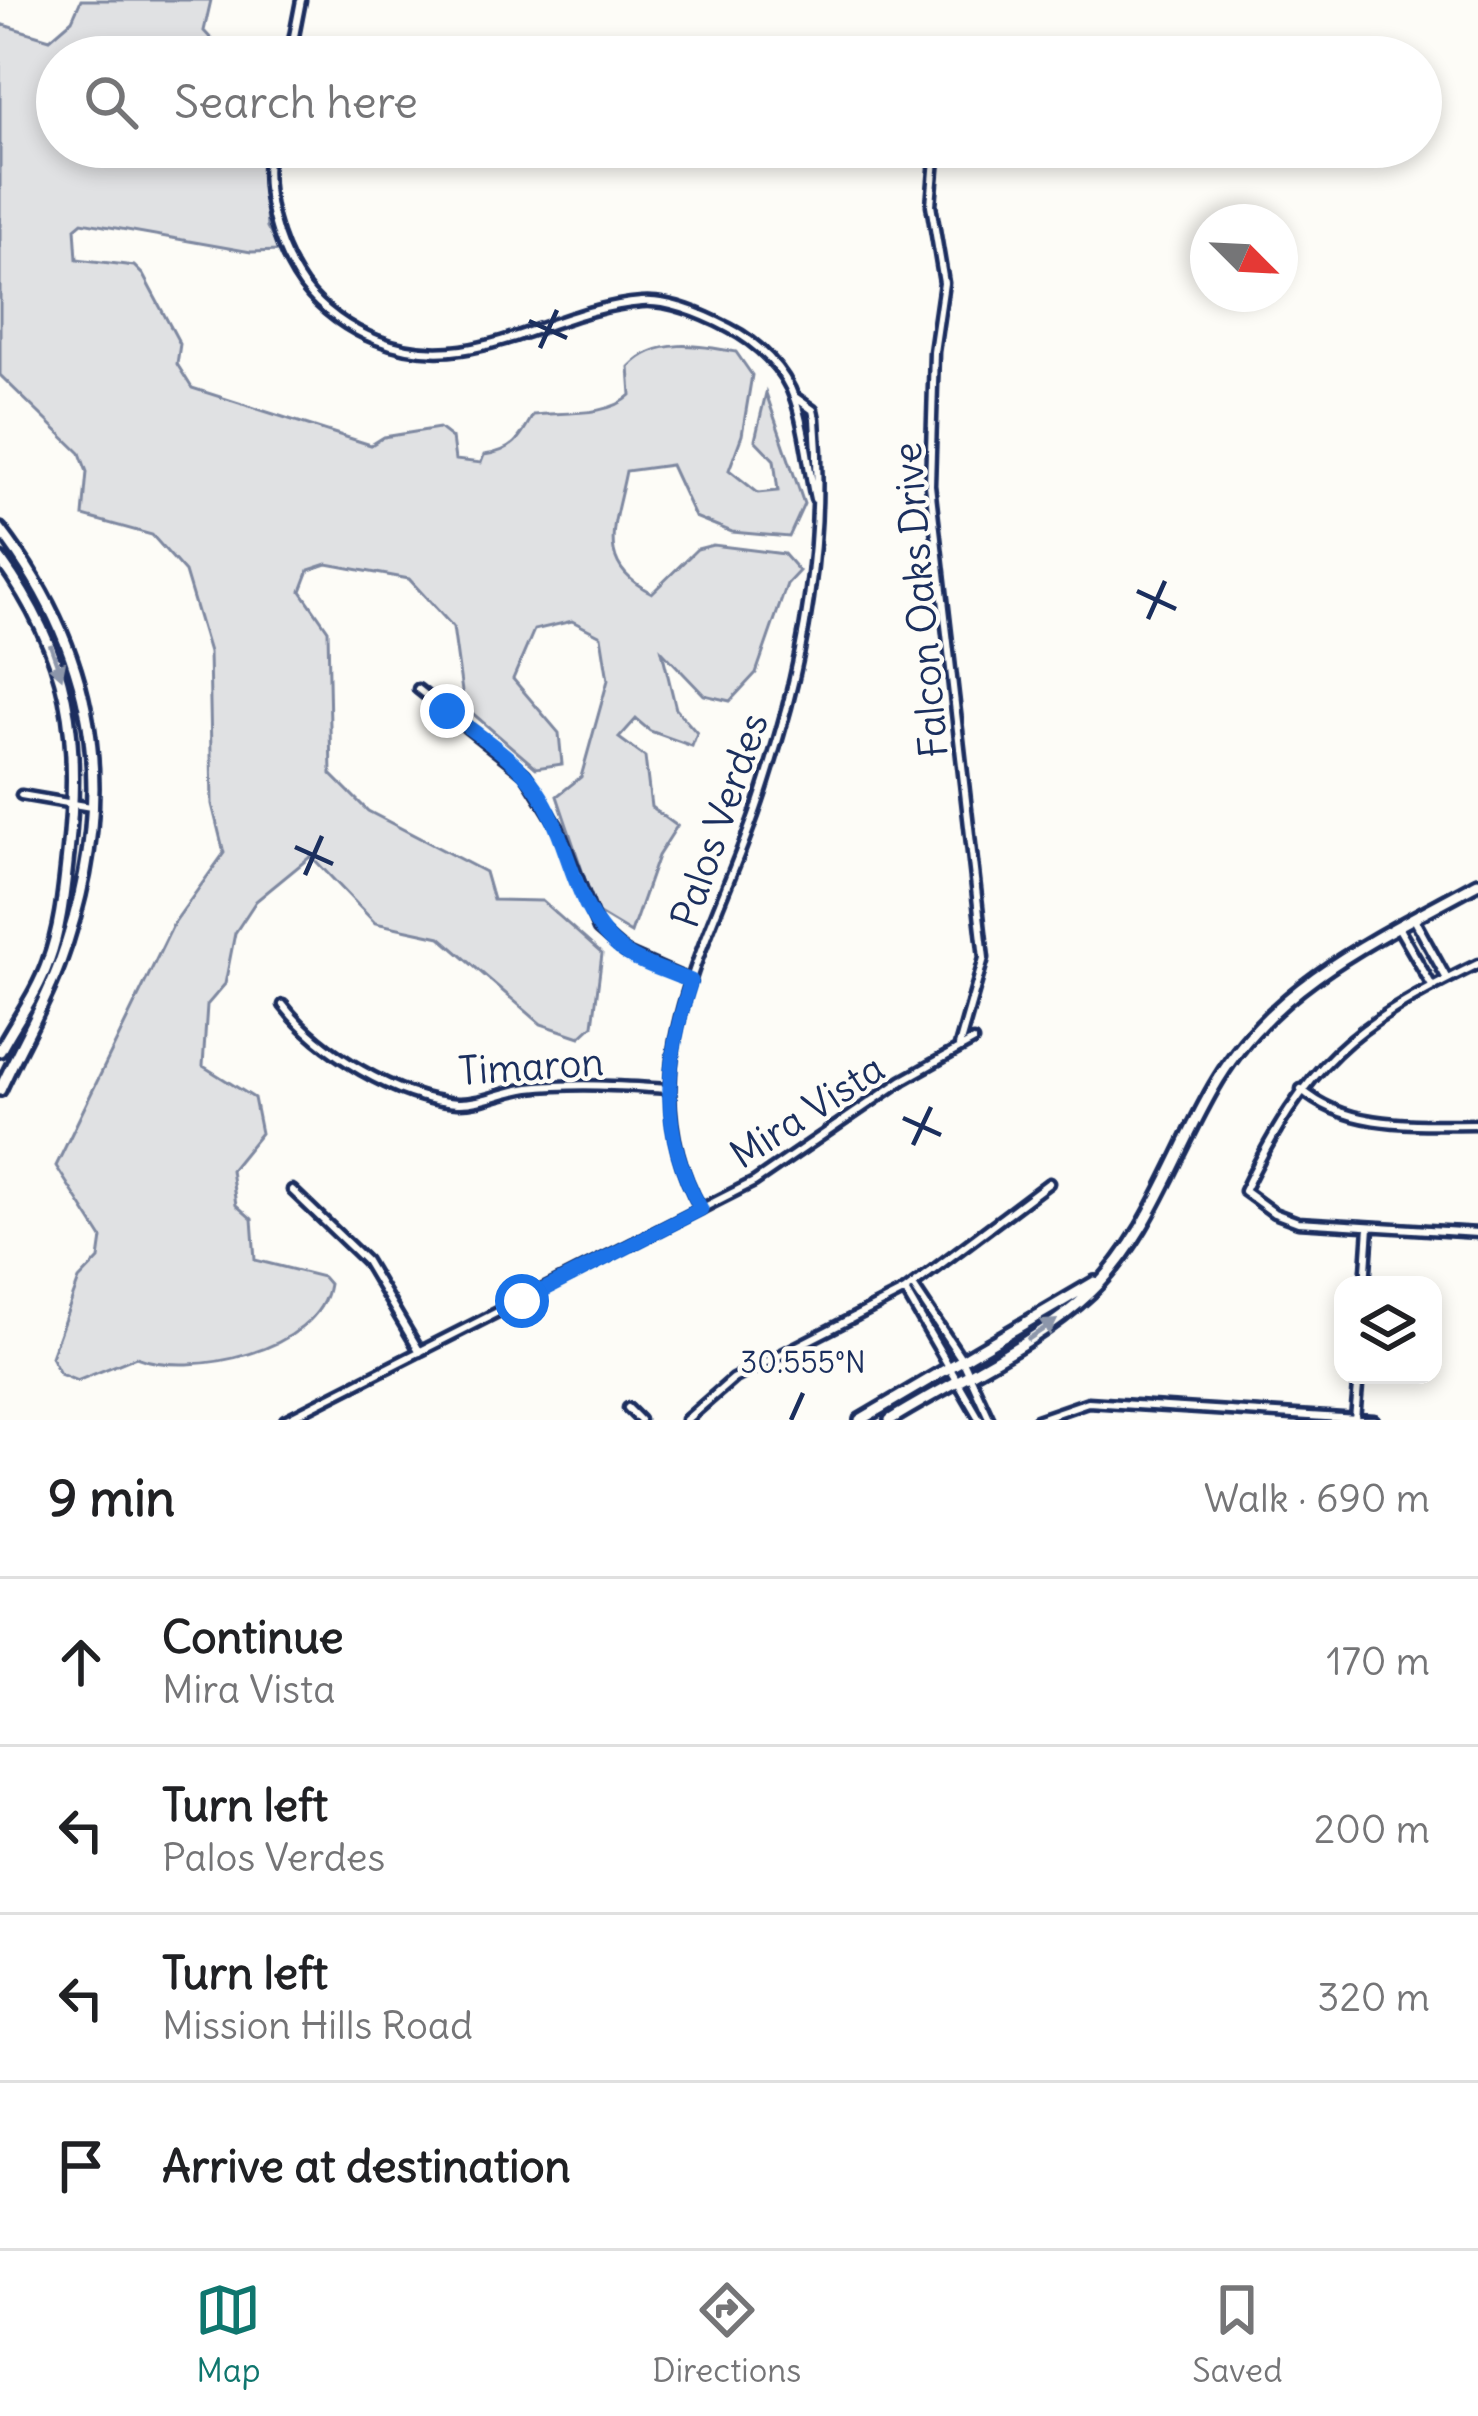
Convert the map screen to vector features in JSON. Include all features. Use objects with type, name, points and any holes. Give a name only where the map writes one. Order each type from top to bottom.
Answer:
[{"type":"street","points":[[294,36],[301,0]]},
{"type":"street","name":"Palos Verdes","points":[[269,168],[270,202],[290,262],[315,299],[362,334],[423,353],[463,353],[598,310],[656,302],[713,320],[748,338],[795,397],[813,410],[816,572],[788,703],[751,826],[674,1038],[668,1089],[679,1168],[701,1209]]},
{"type":"street","name":"Falcon Oaks Drive","points":[[934,168],[931,205],[944,283],[934,352],[930,485],[984,958],[959,1046]]},
{"type":"street","name":"Palos Verdes","points":[[795,397],[818,514]]},
{"type":"street","points":[[0,529],[52,603],[70,643],[91,725],[91,807],[59,965],[0,1090]]},
{"type":"street","points":[[0,559],[26,595],[54,651],[76,758],[60,923],[47,967],[0,1051]]},
{"type":"street","points":[[418,689],[525,774],[558,827],[598,928],[625,952],[691,981]]},
{"type":"street","points":[[21,795],[91,807]]},
{"type":"street","points":[[890,1420],[1038,1334],[1105,1276],[1135,1238],[1216,1083],[1244,1042],[1291,994],[1478,883]]},
{"type":"street","points":[[1413,919],[1447,979]]},
{"type":"street","points":[[1397,927],[1432,987]]},
{"type":"street","points":[[1478,964],[1348,1039],[1301,1089],[1244,1191],[1274,1214],[1298,1222],[1478,1233]]},
{"type":"street","name":"Timaron","points":[[283,1005],[296,1022],[364,1070],[445,1101],[465,1103],[544,1087],[668,1089]]},
{"type":"street","name":"Mira Vista","points":[[285,1420],[754,1182],[973,1041]]},
{"type":"street","points":[[1301,1089],[1322,1108],[1347,1118],[1478,1124]]},
{"type":"street","points":[[686,1420],[733,1379],[909,1288],[1049,1183]]},
{"type":"street","points":[[292,1190],[366,1261],[420,1352]]},
{"type":"street","points":[[1366,1276],[1369,1227]]},
{"type":"street","points":[[860,1420],[1105,1276]]},
{"type":"street","points":[[909,1288],[963,1361],[990,1420]]},
{"type":"street","points":[[909,1288],[946,1369],[980,1420]]},
{"type":"street","points":[[1355,1419],[1358,1384]]},
{"type":"street","points":[[1036,1420],[1088,1402],[1225,1416],[1374,1420]]},
{"type":"street","points":[[628,1408],[640,1420]]},
{"type":"shaded area","points":[[81,0],[211,0],[204,31],[209,36],[53,36],[72,20]]},
{"type":"shaded area","points":[[0,24],[40,36],[36,36],[36,168],[263,168],[267,227],[280,251],[251,252],[82,222],[75,228],[77,259],[134,266],[143,275],[180,344],[177,364],[192,388],[371,445],[384,437],[439,428],[452,438],[455,460],[481,463],[484,455],[514,443],[533,415],[598,410],[622,402],[631,395],[629,367],[652,351],[693,346],[736,352],[752,375],[742,435],[729,470],[758,493],[778,491],[774,460],[755,440],[766,393],[804,504],[789,537],[732,532],[695,517],[671,465],[626,471],[614,525],[615,556],[634,582],[652,593],[697,549],[713,545],[784,554],[799,571],[787,584],[756,673],[730,701],[704,695],[662,651],[676,709],[697,733],[692,746],[650,731],[636,719],[619,738],[645,757],[651,807],[677,826],[658,856],[631,933],[596,912],[557,796],[581,777],[608,680],[601,636],[572,621],[534,630],[513,679],[559,733],[562,764],[536,768],[464,706],[453,627],[409,579],[327,564],[309,570],[301,591],[328,630],[331,774],[368,811],[485,872],[493,900],[542,901],[602,954],[593,1025],[580,1037],[541,1024],[440,937],[375,923],[311,856],[256,901],[235,933],[225,984],[207,1005],[203,1066],[254,1098],[261,1133],[231,1170],[236,1205],[252,1219],[255,1260],[323,1277],[329,1284],[320,1308],[278,1343],[249,1354],[188,1364],[136,1357],[77,1381],[60,1374],[51,1357],[79,1280],[99,1259],[102,1238],[56,1166],[174,923],[224,853],[212,804],[209,652],[185,572],[152,535],[83,516],[87,472],[80,453],[0,375]]},
{"type":"route","points":[[447,711],[513,760],[535,788],[558,827],[598,928],[625,952],[691,981],[674,1038],[668,1089],[674,1150],[701,1209],[522,1301]]}]
